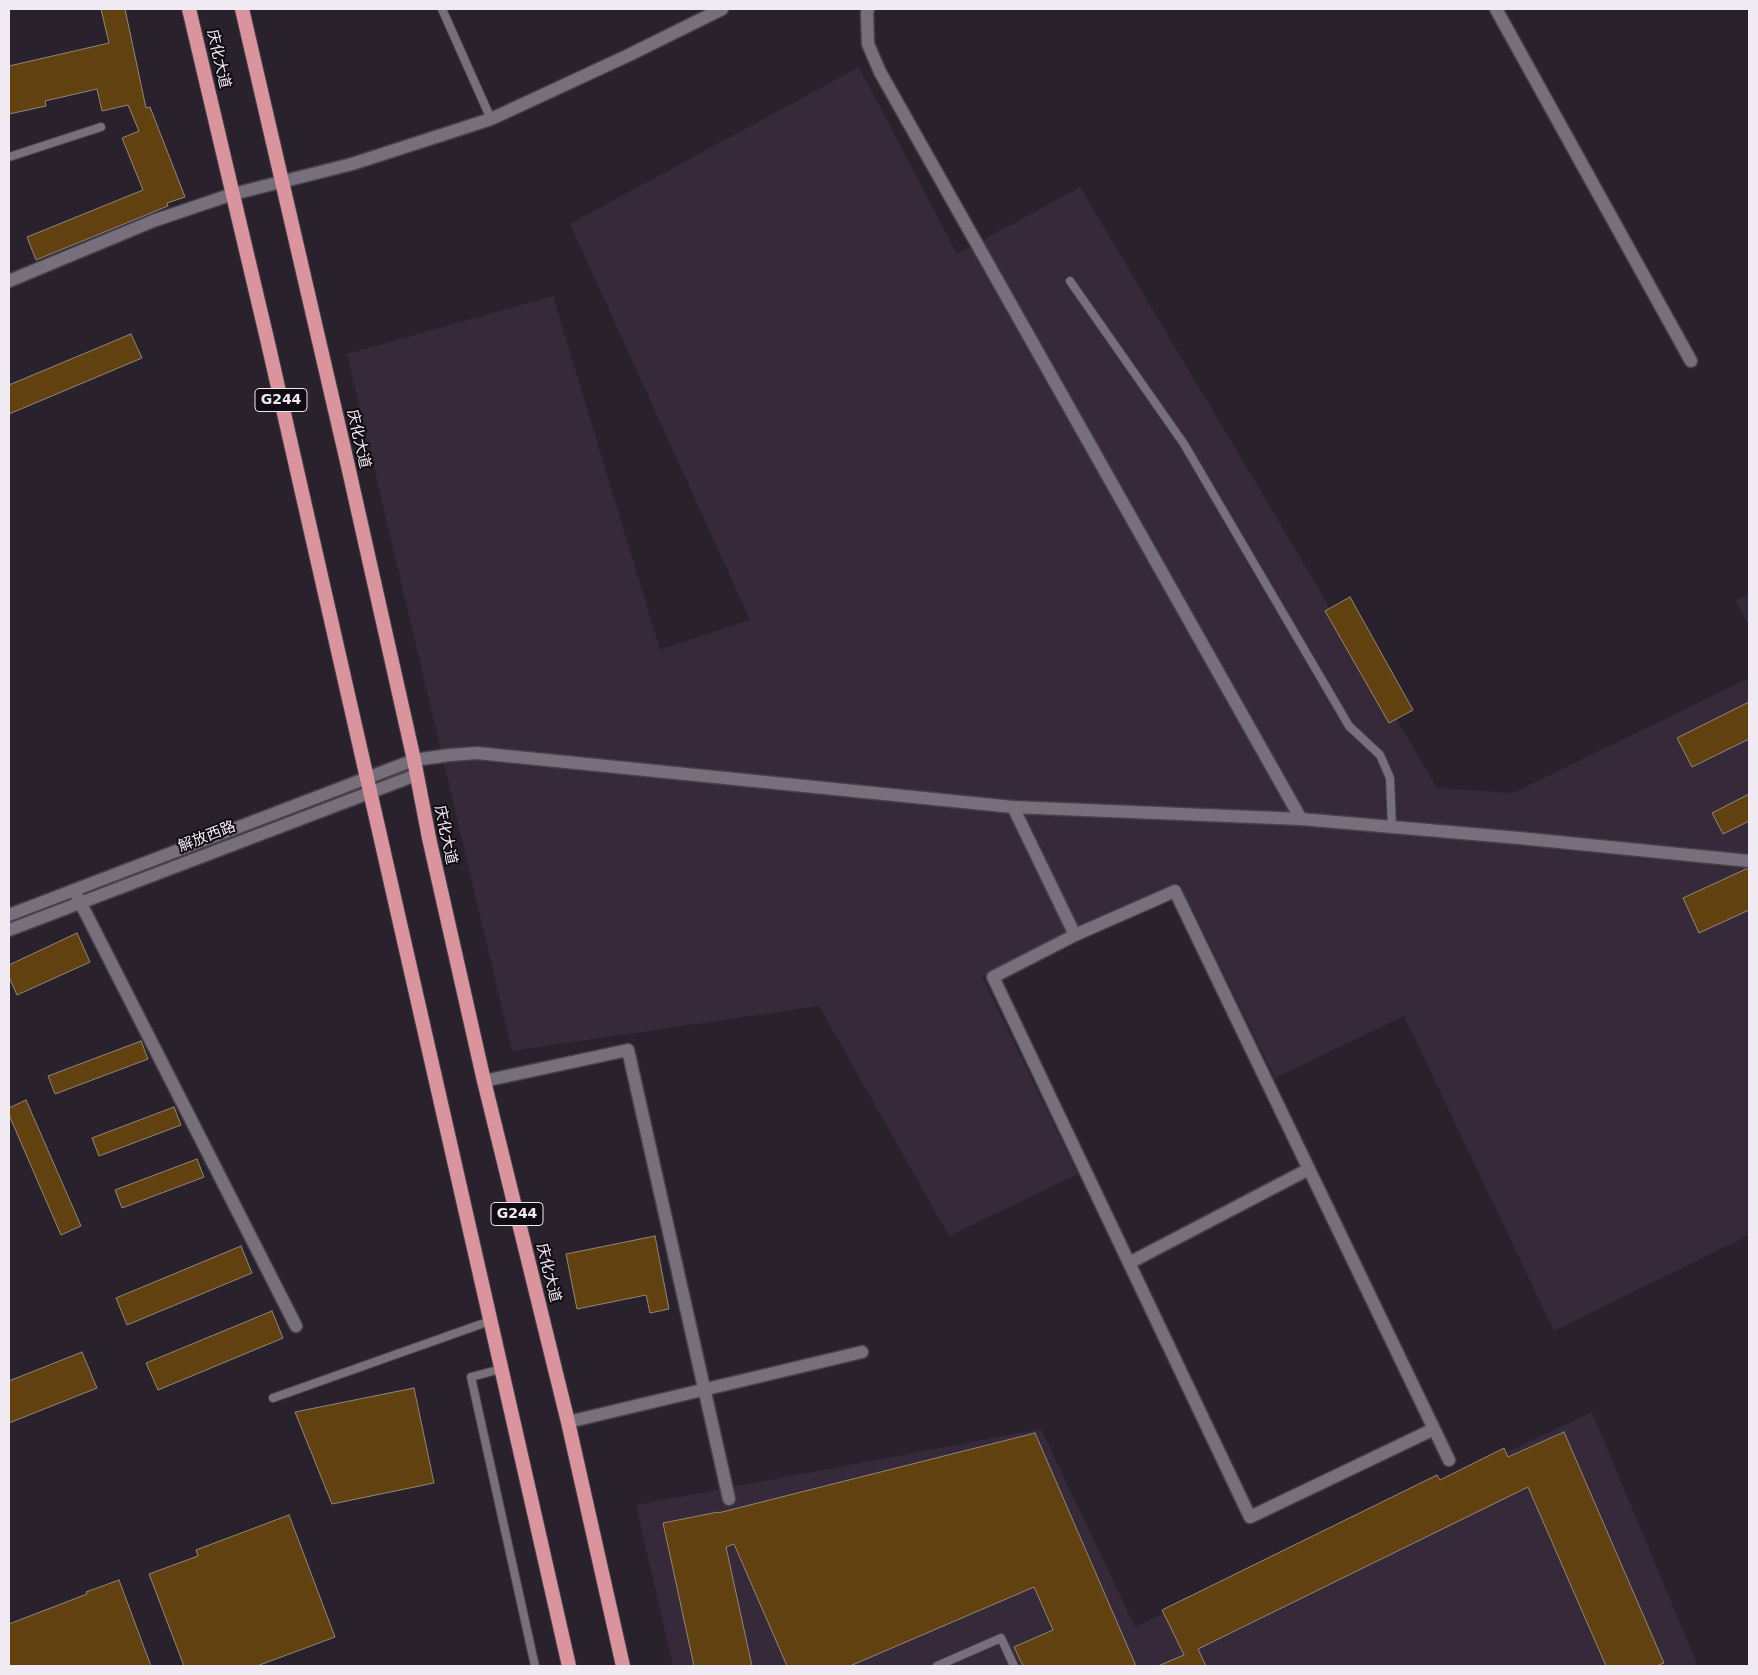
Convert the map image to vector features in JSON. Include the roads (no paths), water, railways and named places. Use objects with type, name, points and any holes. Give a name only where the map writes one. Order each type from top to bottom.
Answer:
[{"type":"highway","name":"庆化大道","points":[[190,9],[268,343],[569,1666]]},
{"type":"highway","name":"庆化大道","points":[[242,9],[414,760],[429,838],[484,1081],[568,1422],[623,1666]]},
{"type":"street","points":[[9,281],[153,221],[233,194],[352,164],[491,119],[722,9]]},
{"type":"street","points":[[868,9],[868,44],[880,72],[1302,819]]},
{"type":"street","points":[[1496,9],[1691,361]]},
{"type":"street","name":"解放西路","points":[[9,915],[414,760],[477,753],[1013,807],[1302,819],[1749,861]]},
{"type":"street","name":"解放西路","points":[[9,930],[416,775]]},
{"type":"street","points":[[1013,807],[1075,935]]},
{"type":"street","points":[[74,890],[296,1326]]},
{"type":"street","points":[[1434,1429],[1250,1517],[992,977],[1075,935],[1175,891],[1449,1460]]},
{"type":"street","points":[[484,1081],[628,1050],[729,1499]]},
{"type":"street","points":[[1129,1263],[1309,1169]]},
{"type":"street","points":[[568,1422],[862,1352]]},
{"type":"lane","points":[[442,9],[491,119]]},
{"type":"lane","points":[[9,157],[102,127]]},
{"type":"lane","points":[[1070,281],[1184,444],[1349,726],[1380,755],[1390,778],[1392,826]]},
{"type":"lane","points":[[273,1398],[490,1321]]},
{"type":"lane","points":[[501,1369],[471,1377],[535,1666]]},
{"type":"lane","points":[[937,1666],[1002,1638],[1014,1666]]}]
